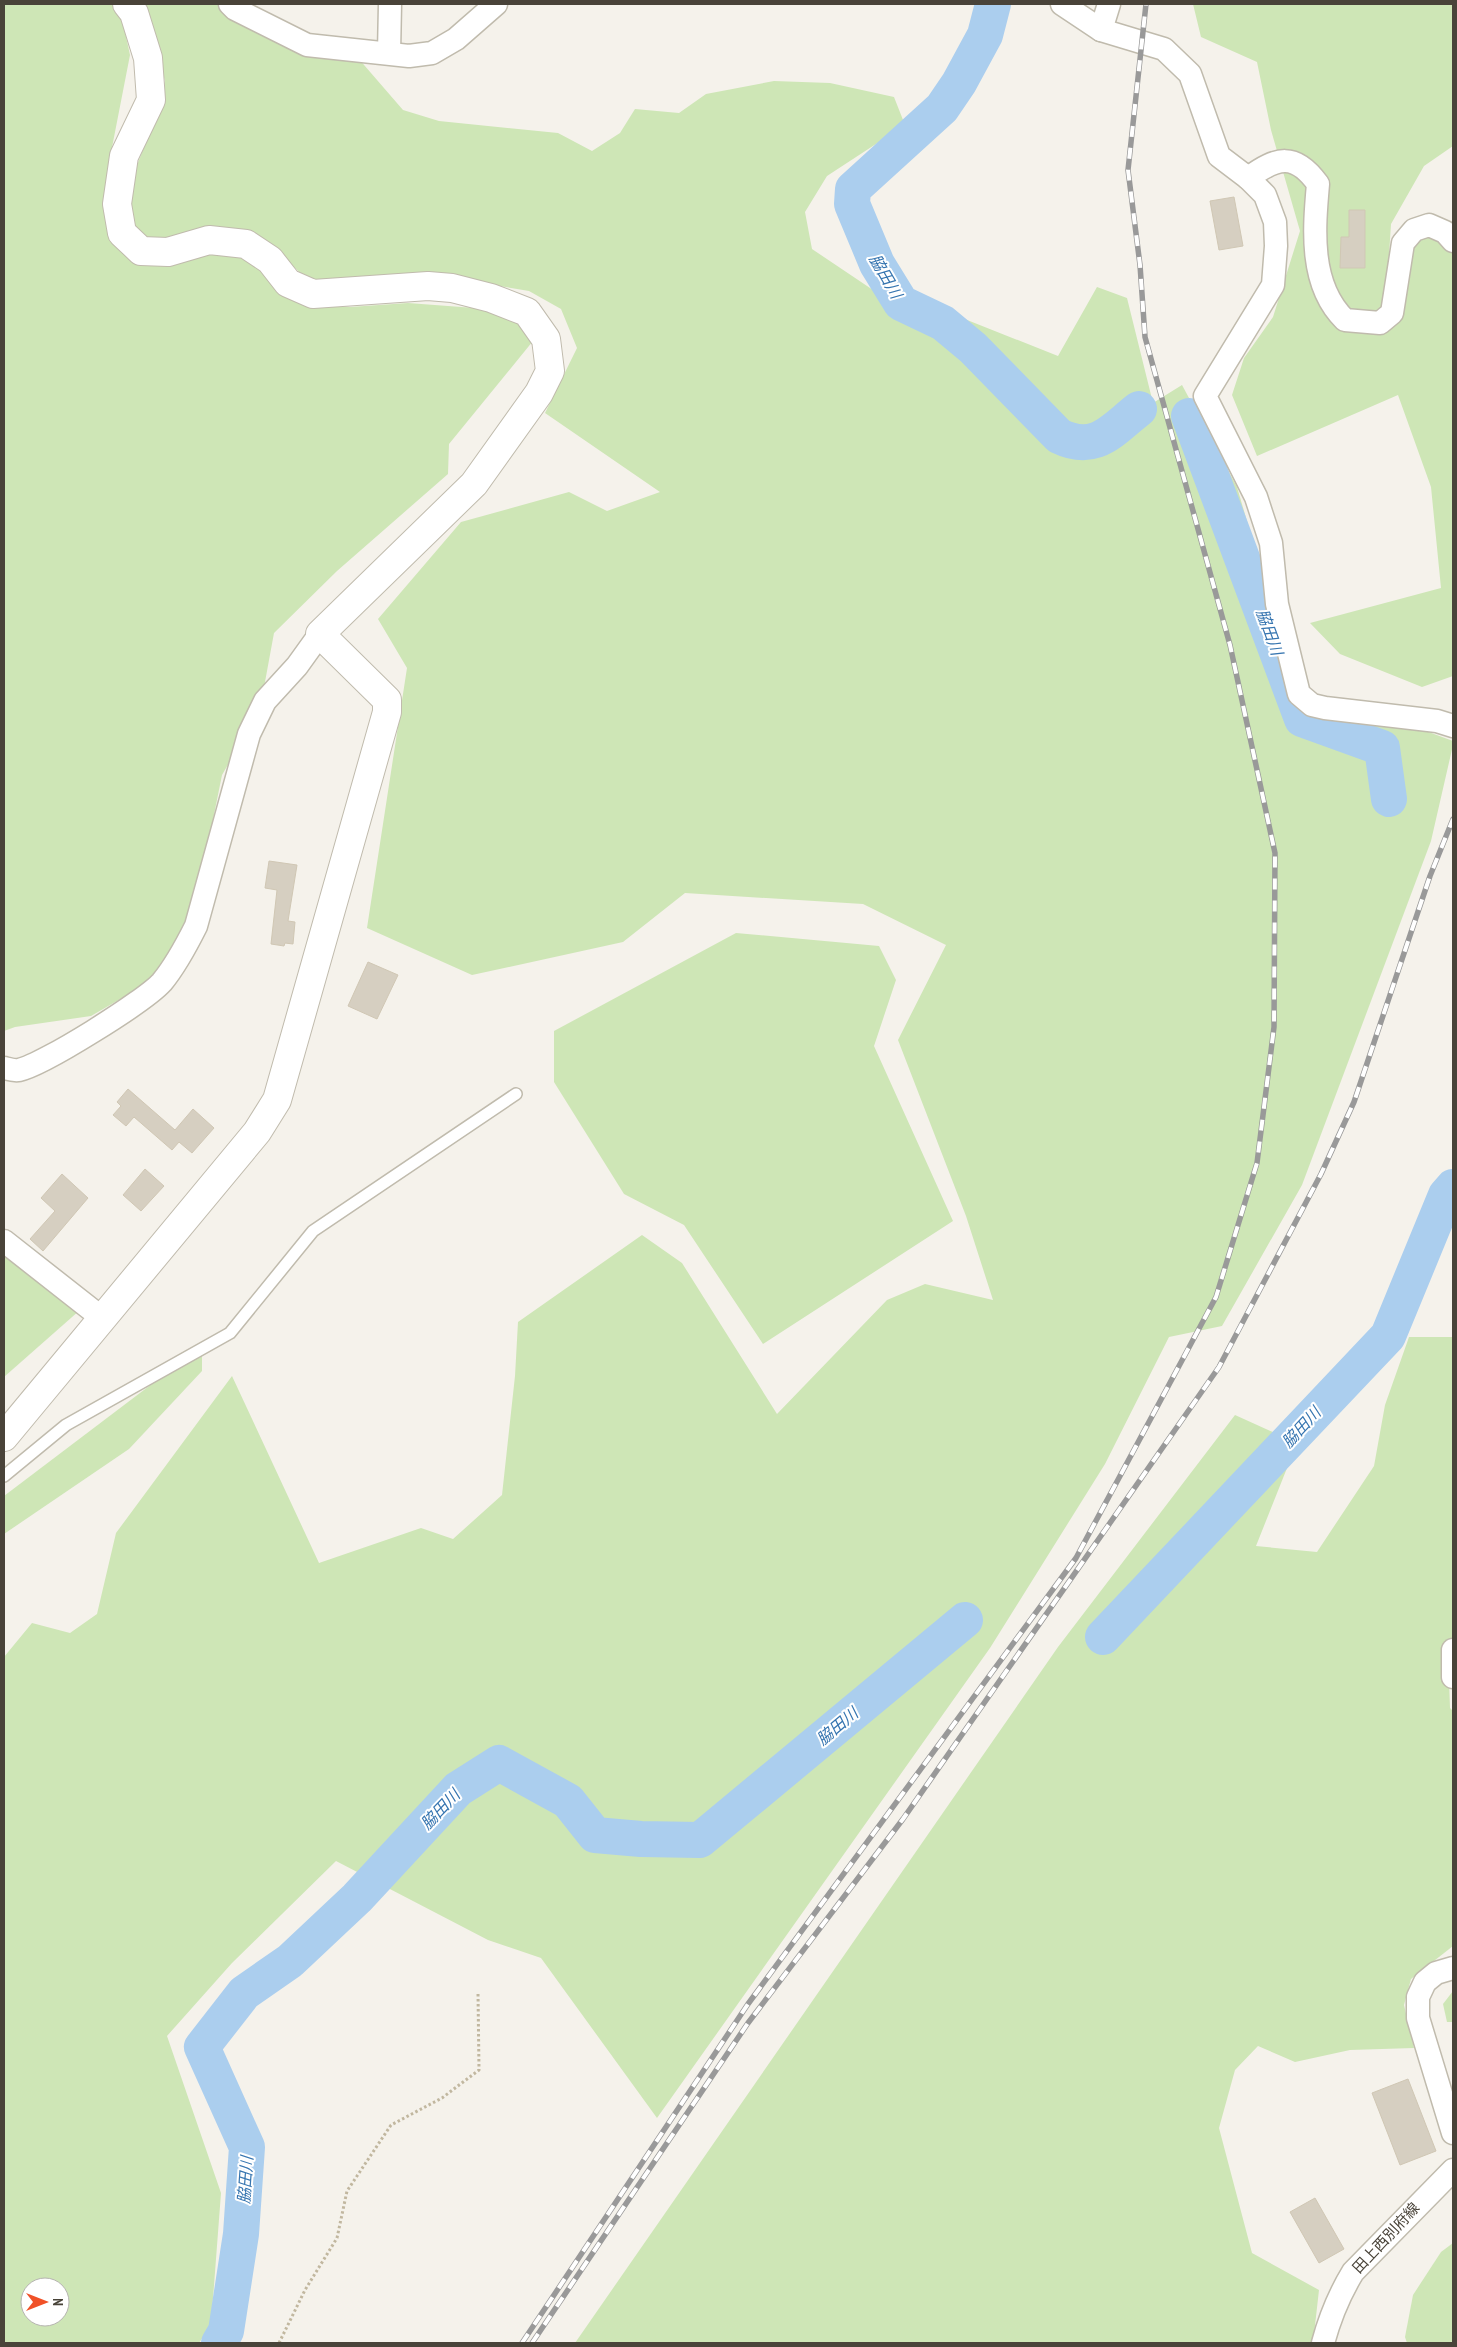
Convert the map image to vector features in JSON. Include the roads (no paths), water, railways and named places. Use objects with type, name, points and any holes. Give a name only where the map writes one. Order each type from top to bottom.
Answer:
[{"type":"street","points":[[4,1068],[17,1071],[30,1066],[88,1034],[161,983],[184,952],[196,926],[250,734],[265,701],[297,666],[320,634],[474,484],[539,393],[550,370],[546,339],[526,312],[491,298],[452,288],[428,286],[313,294],[288,283],[270,260],[246,244],[209,240],[168,252],[141,251],[122,233],[117,204],[124,156],[151,100],[148,58],[134,13],[127,4]]},
{"type":"street","points":[[230,4],[235,9],[308,45],[409,56],[432,53],[456,39],[496,4]]},
{"type":"street","points":[[1062,4],[1101,30],[1164,49],[1190,74],[1219,156],[1248,178],[1265,195],[1275,222],[1276,246],[1273,285],[1205,396],[1256,497],[1271,543],[1277,604],[1299,694],[1312,705],[1438,721],[1453,726]]},
{"type":"street","points":[[1101,30],[1109,4]]},
{"type":"street","points":[[389,53],[392,5]]},
{"type":"street","points":[[1248,178],[1266,165],[1280,160],[1296,162],[1309,170],[1318,184],[1314,225],[1315,246],[1328,300],[1345,320],[1380,324],[1392,313],[1402,243],[1414,230],[1429,225],[1445,232],[1453,240]]},
{"type":"street","points":[[4,1438],[257,1132],[277,1100],[388,712],[387,700],[320,634]]},
{"type":"street","points":[[4,1241],[102,1318]]},
{"type":"street","points":[[1453,1650],[1453,1678]]},
{"type":"street","points":[[1453,1968],[1436,1973],[1425,1982],[1418,1997],[1418,2018],[1453,2133]]},
{"type":"street","name":"田上西別府線","points":[[1323,2343],[1329,2318],[1340,2292],[1353,2272],[1453,2170]]},
{"type":"lane","points":[[4,1476],[66,1425],[230,1333],[313,1231],[516,1094]]},
{"type":"waterway","name":"脇田川","points":[[993,4],[985,35],[959,83],[942,108],[853,189],[852,204],[877,264],[901,303],[943,323],[973,348],[1059,436],[1072,441],[1093,441],[1112,432],[1139,409]]},
{"type":"waterway","name":"脇田川","points":[[1189,416],[1302,719],[1382,748],[1389,799]]},
{"type":"waterway","name":"脇田川","points":[[1103,1637],[1388,1336],[1446,1195],[1453,1187]]},
{"type":"waterway","name":"脇田川","points":[[219,2343],[226,2331],[241,2234],[247,2147],[202,2047],[244,1993],[290,1961],[357,1898],[458,1789],[499,1763],[568,1801],[595,1835],[641,1839],[700,1840],[965,1620]]},
{"type":"railway","points":[[522,2343],[748,2004],[1076,1558],[1216,1297],[1257,1163],[1274,1027],[1275,853],[1230,645],[1145,337],[1140,265],[1128,170],[1146,4]]},
{"type":"railway","points":[[532,2343],[748,2023],[903,1819],[1219,1367],[1321,1174],[1354,1102],[1430,876],[1453,819]]}]
